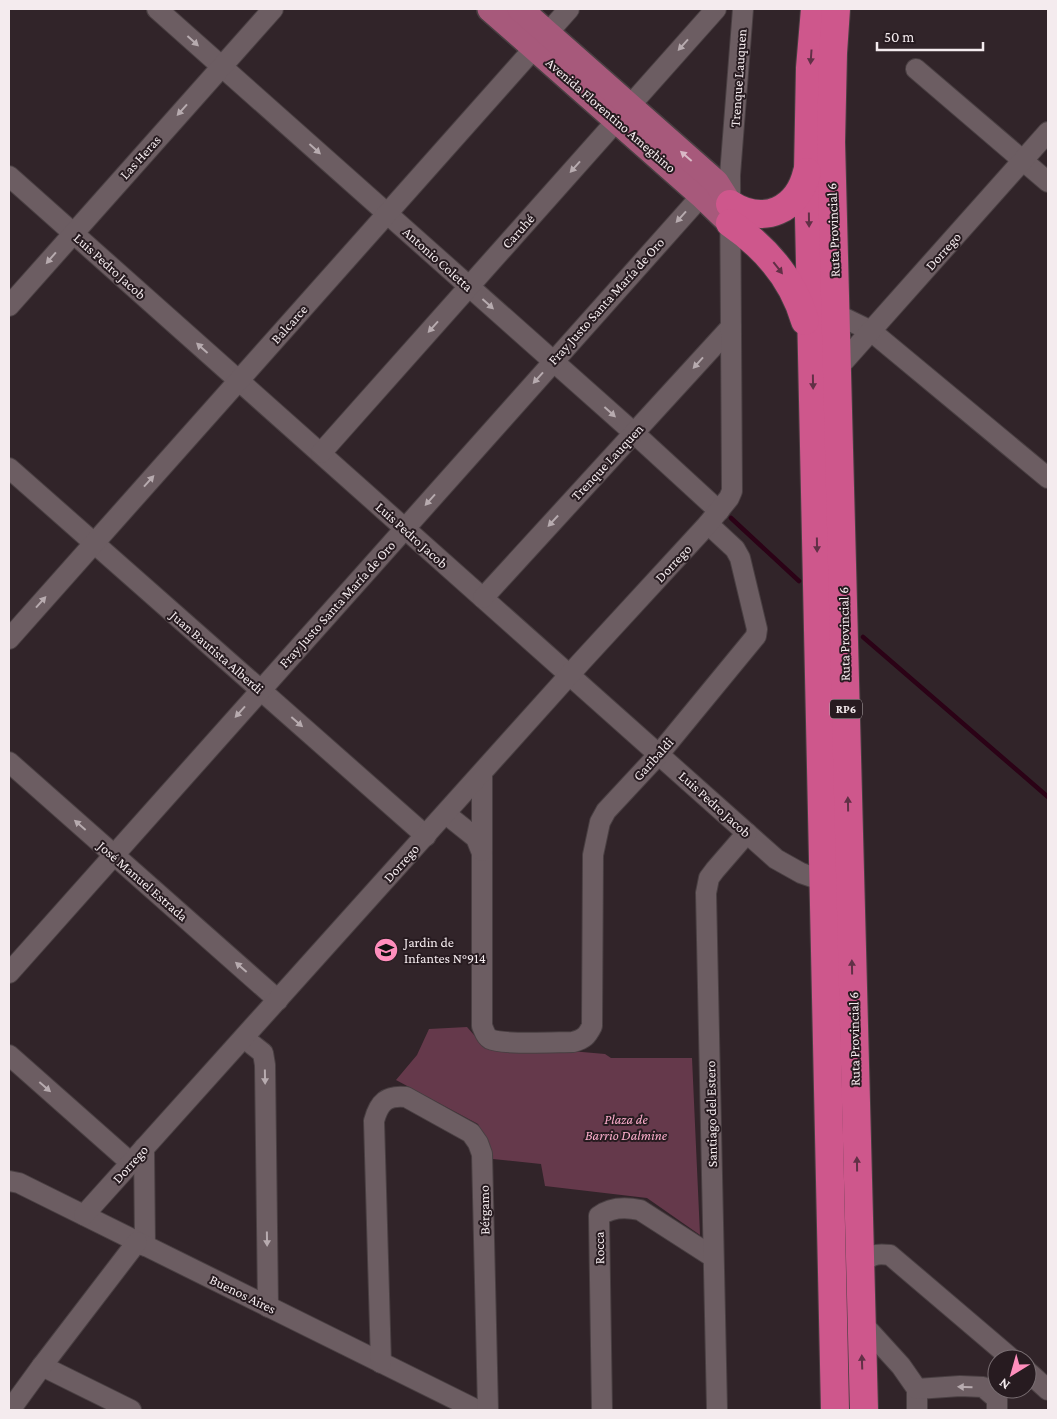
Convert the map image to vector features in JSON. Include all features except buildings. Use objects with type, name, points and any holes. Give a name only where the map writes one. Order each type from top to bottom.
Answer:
[{"type":"highway","name":"Ruta Provincial 6","points":[[814,9],[810,68],[808,171],[835,1410]]},
{"type":"highway","name":"Ruta Provincial 6","points":[[836,9],[831,142],[864,1410]]},
{"type":"highway","points":[[721,196],[741,211],[752,214],[766,214],[780,210],[789,205],[799,192],[804,185],[808,171]]},
{"type":"highway","points":[[721,196],[748,236],[762,248],[790,283],[798,297],[812,344]]},
{"type":"main road","name":"Avenida Florentino Ameghino","points":[[490,9],[541,41],[721,196]]},
{"type":"main road","name":"Avenida Florentino Ameghino","points":[[520,9],[541,41]]},
{"type":"street","name":"Antonio Coletta","points":[[157,9],[634,433],[713,518]]},
{"type":"street","name":"Las Heras","points":[[9,306],[273,9]]},
{"type":"street","name":"Balcarce","points":[[9,639],[569,9]]},
{"type":"street","name":"Caruhé","points":[[321,453],[716,9]]},
{"type":"street","name":"Trenque Lauquen","points":[[713,518],[729,498],[732,491],[731,327],[721,196],[743,9]]},
{"type":"street","points":[[916,69],[1048,182]]},
{"type":"street","name":"Dorrego","points":[[837,369],[1048,132]]},
{"type":"street","name":"Luis Pedro Jacob","points":[[9,176],[776,859],[800,873],[824,881]]},
{"type":"street","name":"Fray Justo Santa María de Oro","points":[[9,973],[553,361],[721,196]]},
{"type":"street","points":[[836,314],[871,331],[1048,478]]},
{"type":"street","name":"Trenque Lauquen","points":[[483,598],[731,327]]},
{"type":"street","name":"Juan Bautista Alberdi","points":[[9,468],[426,836]]},
{"type":"street","name":"Dorrego","points":[[84,1215],[713,518]]},
{"type":"street","name":"Garibaldi","points":[[482,852],[482,1026],[485,1034],[490,1039],[503,1042],[574,1042],[582,1040],[588,1036],[592,1026],[593,854],[600,822],[606,811],[659,754],[756,636],[757,629],[740,558],[713,518]]},
{"type":"street","name":"José Manuel Estrada","points":[[9,762],[278,1000]]},
{"type":"street","points":[[482,774],[482,852]]},
{"type":"street","points":[[446,814],[476,838],[482,852]]},
{"type":"street","name":"Santiago del Estero","points":[[717,1410],[706,893],[710,878],[715,870],[747,833]]},
{"type":"street","points":[[244,1038],[263,1053],[265,1065],[268,1306]]},
{"type":"street","points":[[9,1055],[131,1163]]},
{"type":"street","name":"Bérgamo","points":[[382,1363],[374,1120],[377,1108],[395,1096],[406,1097],[472,1133],[478,1143],[482,1161],[488,1410]]},
{"type":"street","points":[[10,1410],[42,1366],[141,1244],[144,1148]]},
{"type":"street","name":"Buenos Aires","points":[[9,1181],[19,1183],[477,1410]]},
{"type":"street","name":"Rocca","points":[[602,1410],[599,1216],[605,1212],[626,1207],[640,1210],[713,1257]]},
{"type":"street","points":[[858,1207],[875,1238],[890,1255],[1000,1349]]},
{"type":"street","points":[[859,1266],[870,1256],[878,1254],[890,1255]]},
{"type":"street","points":[[861,1322],[918,1389],[917,1410]]},
{"type":"street","points":[[42,1366],[131,1410]]},
{"type":"street","points":[[1037,1381],[1048,1390]]},
{"type":"street","points":[[918,1389],[960,1386],[983,1387],[997,1399],[998,1410]]},
{"type":"green space","name":"Plaza de Barrio Dalmine","points":[[467,1027],[481,1043],[605,1054],[611,1058],[692,1058],[700,1235],[647,1198],[545,1186],[541,1164],[493,1159],[478,1124],[396,1080],[417,1055],[429,1029]]},
{"type":"waterway","points":[[731,518],[799,581]]},
{"type":"waterway","points":[[863,637],[1048,797]]},
{"type":"place","name":"Jardin de Infantes N°914","points":[[386,950]]}]
